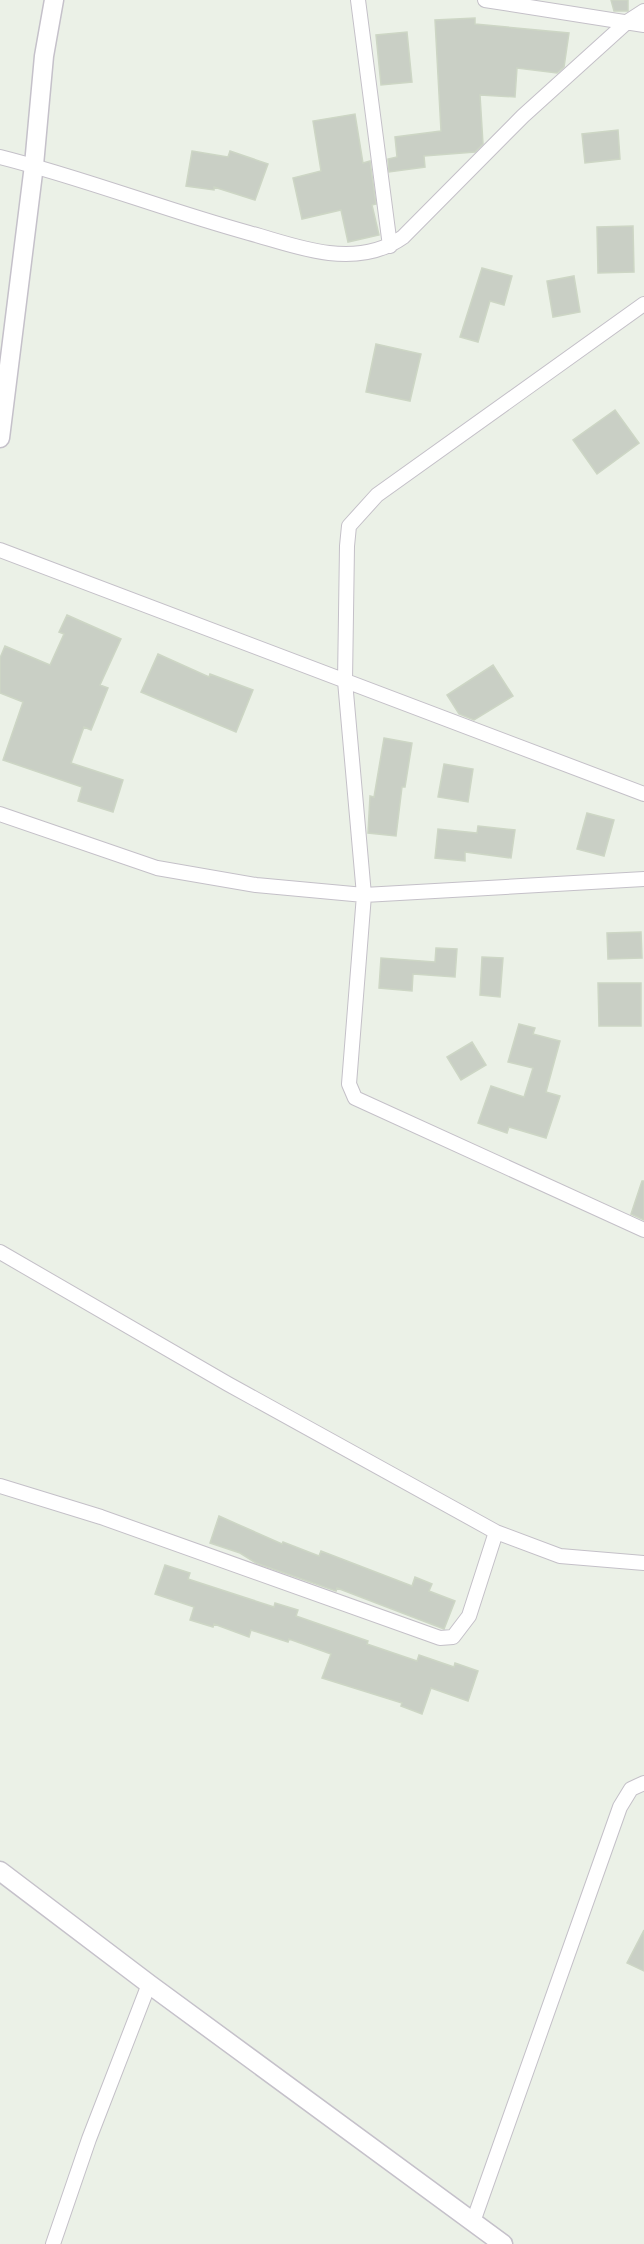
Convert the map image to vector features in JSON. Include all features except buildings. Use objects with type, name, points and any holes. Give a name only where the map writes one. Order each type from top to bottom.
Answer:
[{"type":"street","points":[[0,438],[34,165],[44,56],[54,0]]},
{"type":"street","points":[[358,0],[390,246]]},
{"type":"street","points":[[484,0],[644,25]]},
{"type":"street","points":[[0,157],[34,165],[203,221],[307,249],[342,253],[390,246],[403,237],[523,116],[627,22],[644,11]]},
{"type":"street","points":[[644,304],[560,363],[501,409],[407,472],[360,511],[350,526],[346,546],[345,681],[364,895],[349,1084],[355,1098],[644,1230]]},
{"type":"street","points":[[0,550],[644,794]]},
{"type":"street","points":[[0,814],[157,868],[255,885],[364,895],[644,879]]},
{"type":"street","points":[[0,1252],[228,1384],[496,1532],[560,1556],[644,1563]]},
{"type":"street","points":[[0,1486],[101,1517],[440,1638],[453,1637],[464,1625],[496,1532]]},
{"type":"street","points":[[473,2222],[620,1807],[631,1789],[644,1783]]},
{"type":"street","points":[[0,1871],[149,1984],[503,2244]]},
{"type":"street","points":[[53,2244],[89,2139],[149,1984]]}]
